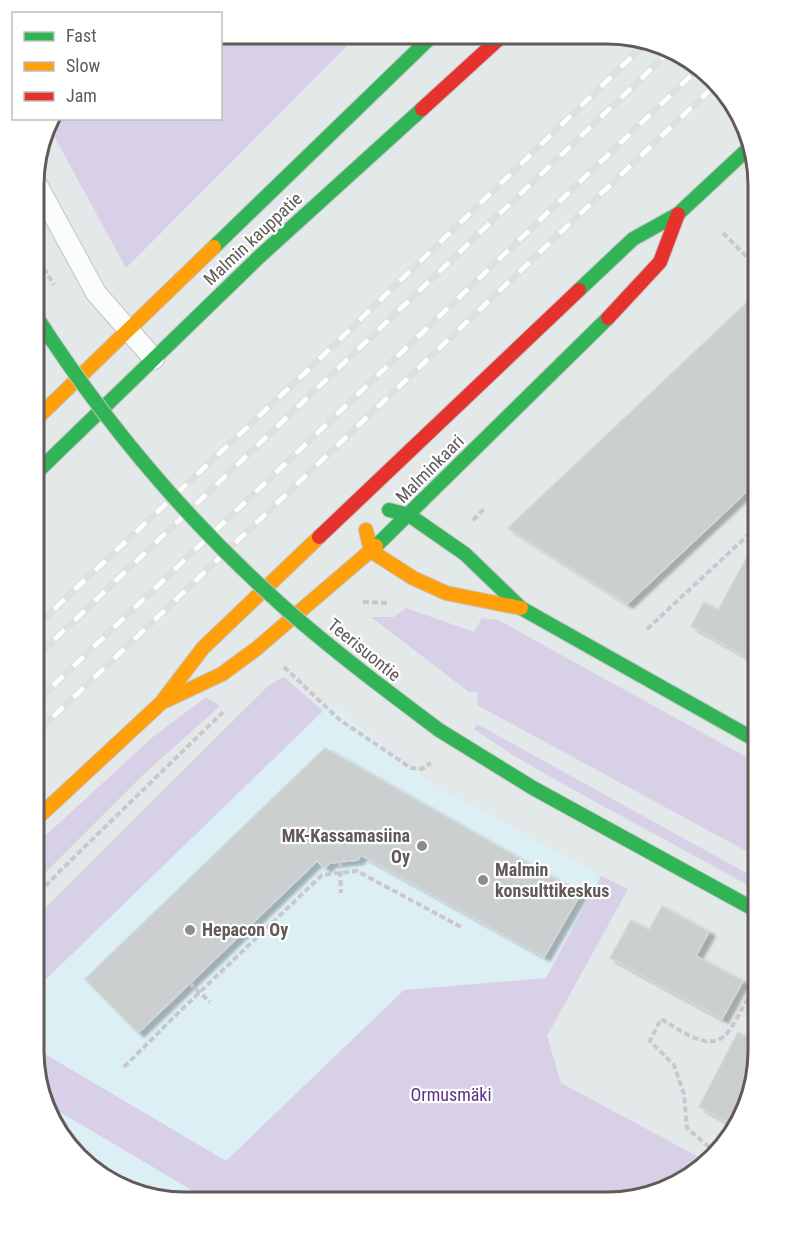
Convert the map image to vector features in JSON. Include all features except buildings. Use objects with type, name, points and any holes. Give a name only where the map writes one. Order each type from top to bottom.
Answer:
[{"type":"main road","name":"Malmin kauppatie","points":[[44,412],[423,44]]},
{"type":"main road","name":"Malmin kauppatie","points":[[44,465],[259,256],[493,44]]},
{"type":"main road","name":"Malminkaari","points":[[44,812],[161,703],[203,648],[367,509],[633,239],[678,214],[745,152]]},
{"type":"main road","name":"Malminkaari","points":[[161,703],[222,674],[256,649],[371,551],[585,342],[660,262],[678,214]]},
{"type":"main road","name":"Teerisuontie","points":[[44,329],[132,451],[230,557],[286,609],[353,665],[439,730],[533,788],[748,906]]},
{"type":"main road","points":[[521,608],[446,592],[413,578],[371,551],[367,509],[409,515],[465,554],[521,608],[748,736]]},
{"type":"lane","points":[[44,197],[96,292],[154,359]]},
{"type":"path","points":[[723,233],[748,258]]},
{"type":"path","points":[[44,269],[58,292]]},
{"type":"path","points":[[647,629],[748,536]]},
{"type":"path","points":[[356,601],[387,604]]},
{"type":"path","points":[[277,660],[340,720],[411,768],[422,769],[435,761]]},
{"type":"path","points":[[44,888],[229,706]]},
{"type":"path","points":[[340,862],[341,893]]},
{"type":"path","points":[[124,1067],[322,875],[357,871],[461,927]]},
{"type":"path","points":[[189,983],[210,1002]]},
{"type":"path","points":[[710,1148],[687,1128],[684,1094],[674,1065],[650,1041],[661,1019],[698,1039],[715,1042],[725,1036],[748,999]]},
{"type":"shaded area","points":[[330,704],[428,781],[601,876],[546,978],[404,990],[226,1161],[44,1054],[44,980]]},
{"type":"shaded area","points":[[56,1110],[195,1192],[148,1188],[114,1174],[85,1151],[62,1122]]},
{"type":"green space","points":[[222,44],[349,44],[126,268],[53,134],[59,120],[222,120]]},
{"type":"green space","points":[[406,608],[474,632],[482,618],[498,620],[748,758],[748,852],[477,705],[478,692],[469,692],[371,617],[394,617]]},
{"type":"green space","points":[[284,677],[323,711],[44,981],[44,909],[269,685]]},
{"type":"green space","points":[[206,697],[220,706],[144,774],[44,874],[44,837],[153,737]]},
{"type":"green space","points":[[477,724],[748,874],[748,885],[570,788],[516,757],[474,729]]},
{"type":"green space","name":"Ormusmäki","points":[[601,876],[628,889],[547,1036],[561,1083],[699,1157],[678,1174],[635,1190],[608,1192],[195,1192],[56,1110],[46,1079],[44,1054],[226,1161],[404,990],[546,978]]},
{"type":"railway","points":[[44,619],[309,369],[641,48]]},
{"type":"railway","points":[[44,649],[665,56]]},
{"type":"railway","points":[[44,694],[693,73]]},
{"type":"railway","points":[[44,726],[711,89]]},
{"type":"traffic: fast","points":[[214,247],[424,44]]},
{"type":"traffic: fast","points":[[44,465],[259,257],[422,109]]},
{"type":"traffic: fast","points":[[579,290],[633,239],[678,214],[745,152]]},
{"type":"traffic: fast","points":[[376,546],[608,318]]},
{"type":"traffic: fast","points":[[44,328],[119,432],[150,470],[216,542],[286,609],[361,671],[439,730]]},
{"type":"traffic: fast","points":[[389,510],[409,515],[465,554],[521,608],[748,736]]},
{"type":"traffic: fast","points":[[439,730],[533,788],[748,906]]},
{"type":"traffic: slow","points":[[44,411],[214,247]]},
{"type":"traffic: slow","points":[[366,530],[371,551],[413,578],[446,593],[521,608]]},
{"type":"traffic: slow","points":[[44,812],[161,703],[203,648],[319,537]]},
{"type":"traffic: slow","points":[[165,701],[222,674],[256,649],[376,546]]},
{"type":"traffic: jam","points":[[422,109],[493,44]]},
{"type":"traffic: jam","points":[[608,318],[660,262],[678,214]]},
{"type":"traffic: jam","points":[[319,537],[579,290]]},
{"type":"place","name":"MK-Kassamasiina Oy","points":[[422,846]]},
{"type":"place","name":"Malmin konsulttikeskus","points":[[483,880]]},
{"type":"place","name":"Hepacon Oy","points":[[190,930]]}]
